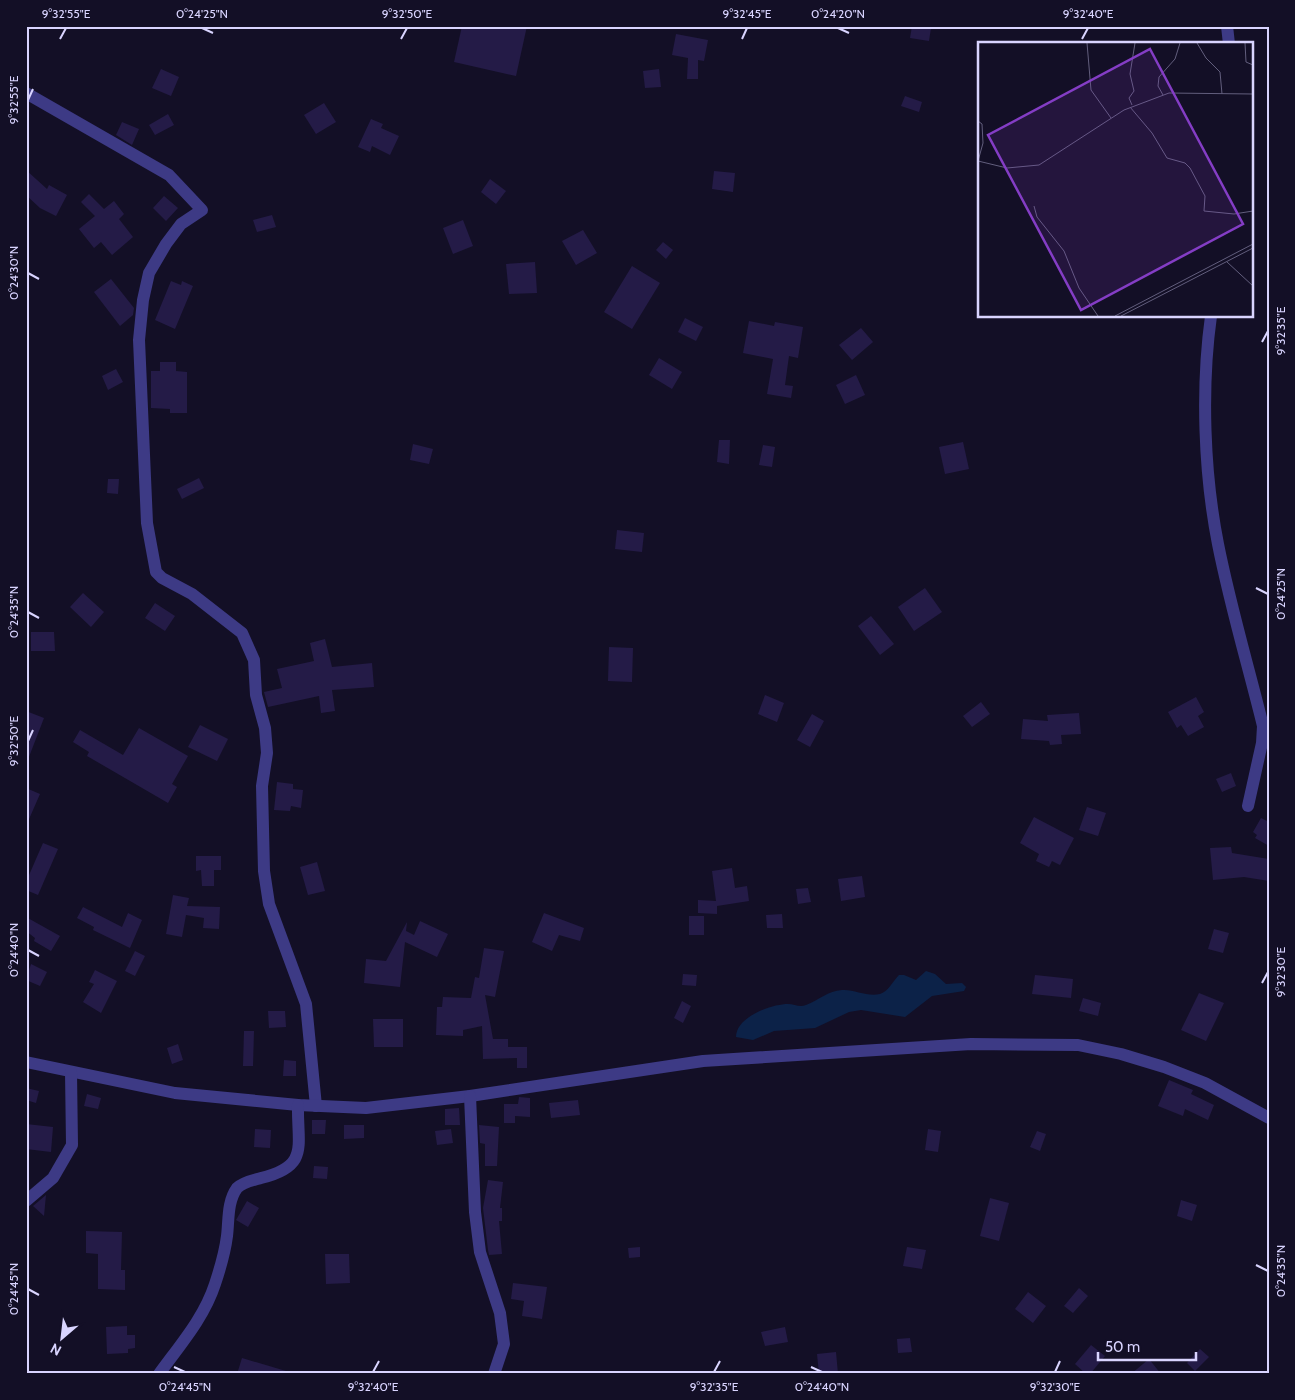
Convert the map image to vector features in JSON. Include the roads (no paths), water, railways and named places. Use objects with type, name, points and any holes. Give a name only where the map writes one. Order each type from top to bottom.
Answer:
[{"type":"street","points":[[1227,26],[1229,42]]},
{"type":"street","points":[[26,93],[169,176],[202,210],[181,224],[166,244],[149,273],[143,300],[140,340],[146,523],[156,572],[162,578],[192,594],[242,633],[254,660],[256,695],[265,728],[267,754],[262,786],[264,871],[269,904],[306,1004],[316,1106]]},
{"type":"street","points":[[1211,318],[1205,425],[1211,495],[1218,544],[1263,726],[1262,743],[1248,806]]},
{"type":"street","points":[[26,1062],[175,1092],[298,1105],[366,1108],[470,1096],[703,1062],[926,1046],[1050,1044],[1087,1047],[1121,1054],[1164,1067],[1204,1082],[1269,1118]]},
{"type":"street","points":[[26,1201],[53,1178],[72,1144],[71,1072]]},
{"type":"street","points":[[470,1096],[475,1212],[479,1244],[500,1313],[504,1344],[494,1374]]},
{"type":"street","points":[[159,1374],[203,1313],[215,1284],[227,1237],[230,1204],[238,1188],[252,1180],[275,1174],[293,1165],[299,1151],[298,1105]]},
{"type":"water","points":[[926,971],[935,974],[946,984],[962,983],[966,987],[964,991],[932,996],[905,1017],[861,1010],[849,1012],[815,1028],[774,1031],[753,1040],[736,1037],[742,1023],[764,1009],[788,1004],[804,1006],[828,994],[842,990],[875,995],[880,994],[888,989],[899,975],[916,980]]}]
